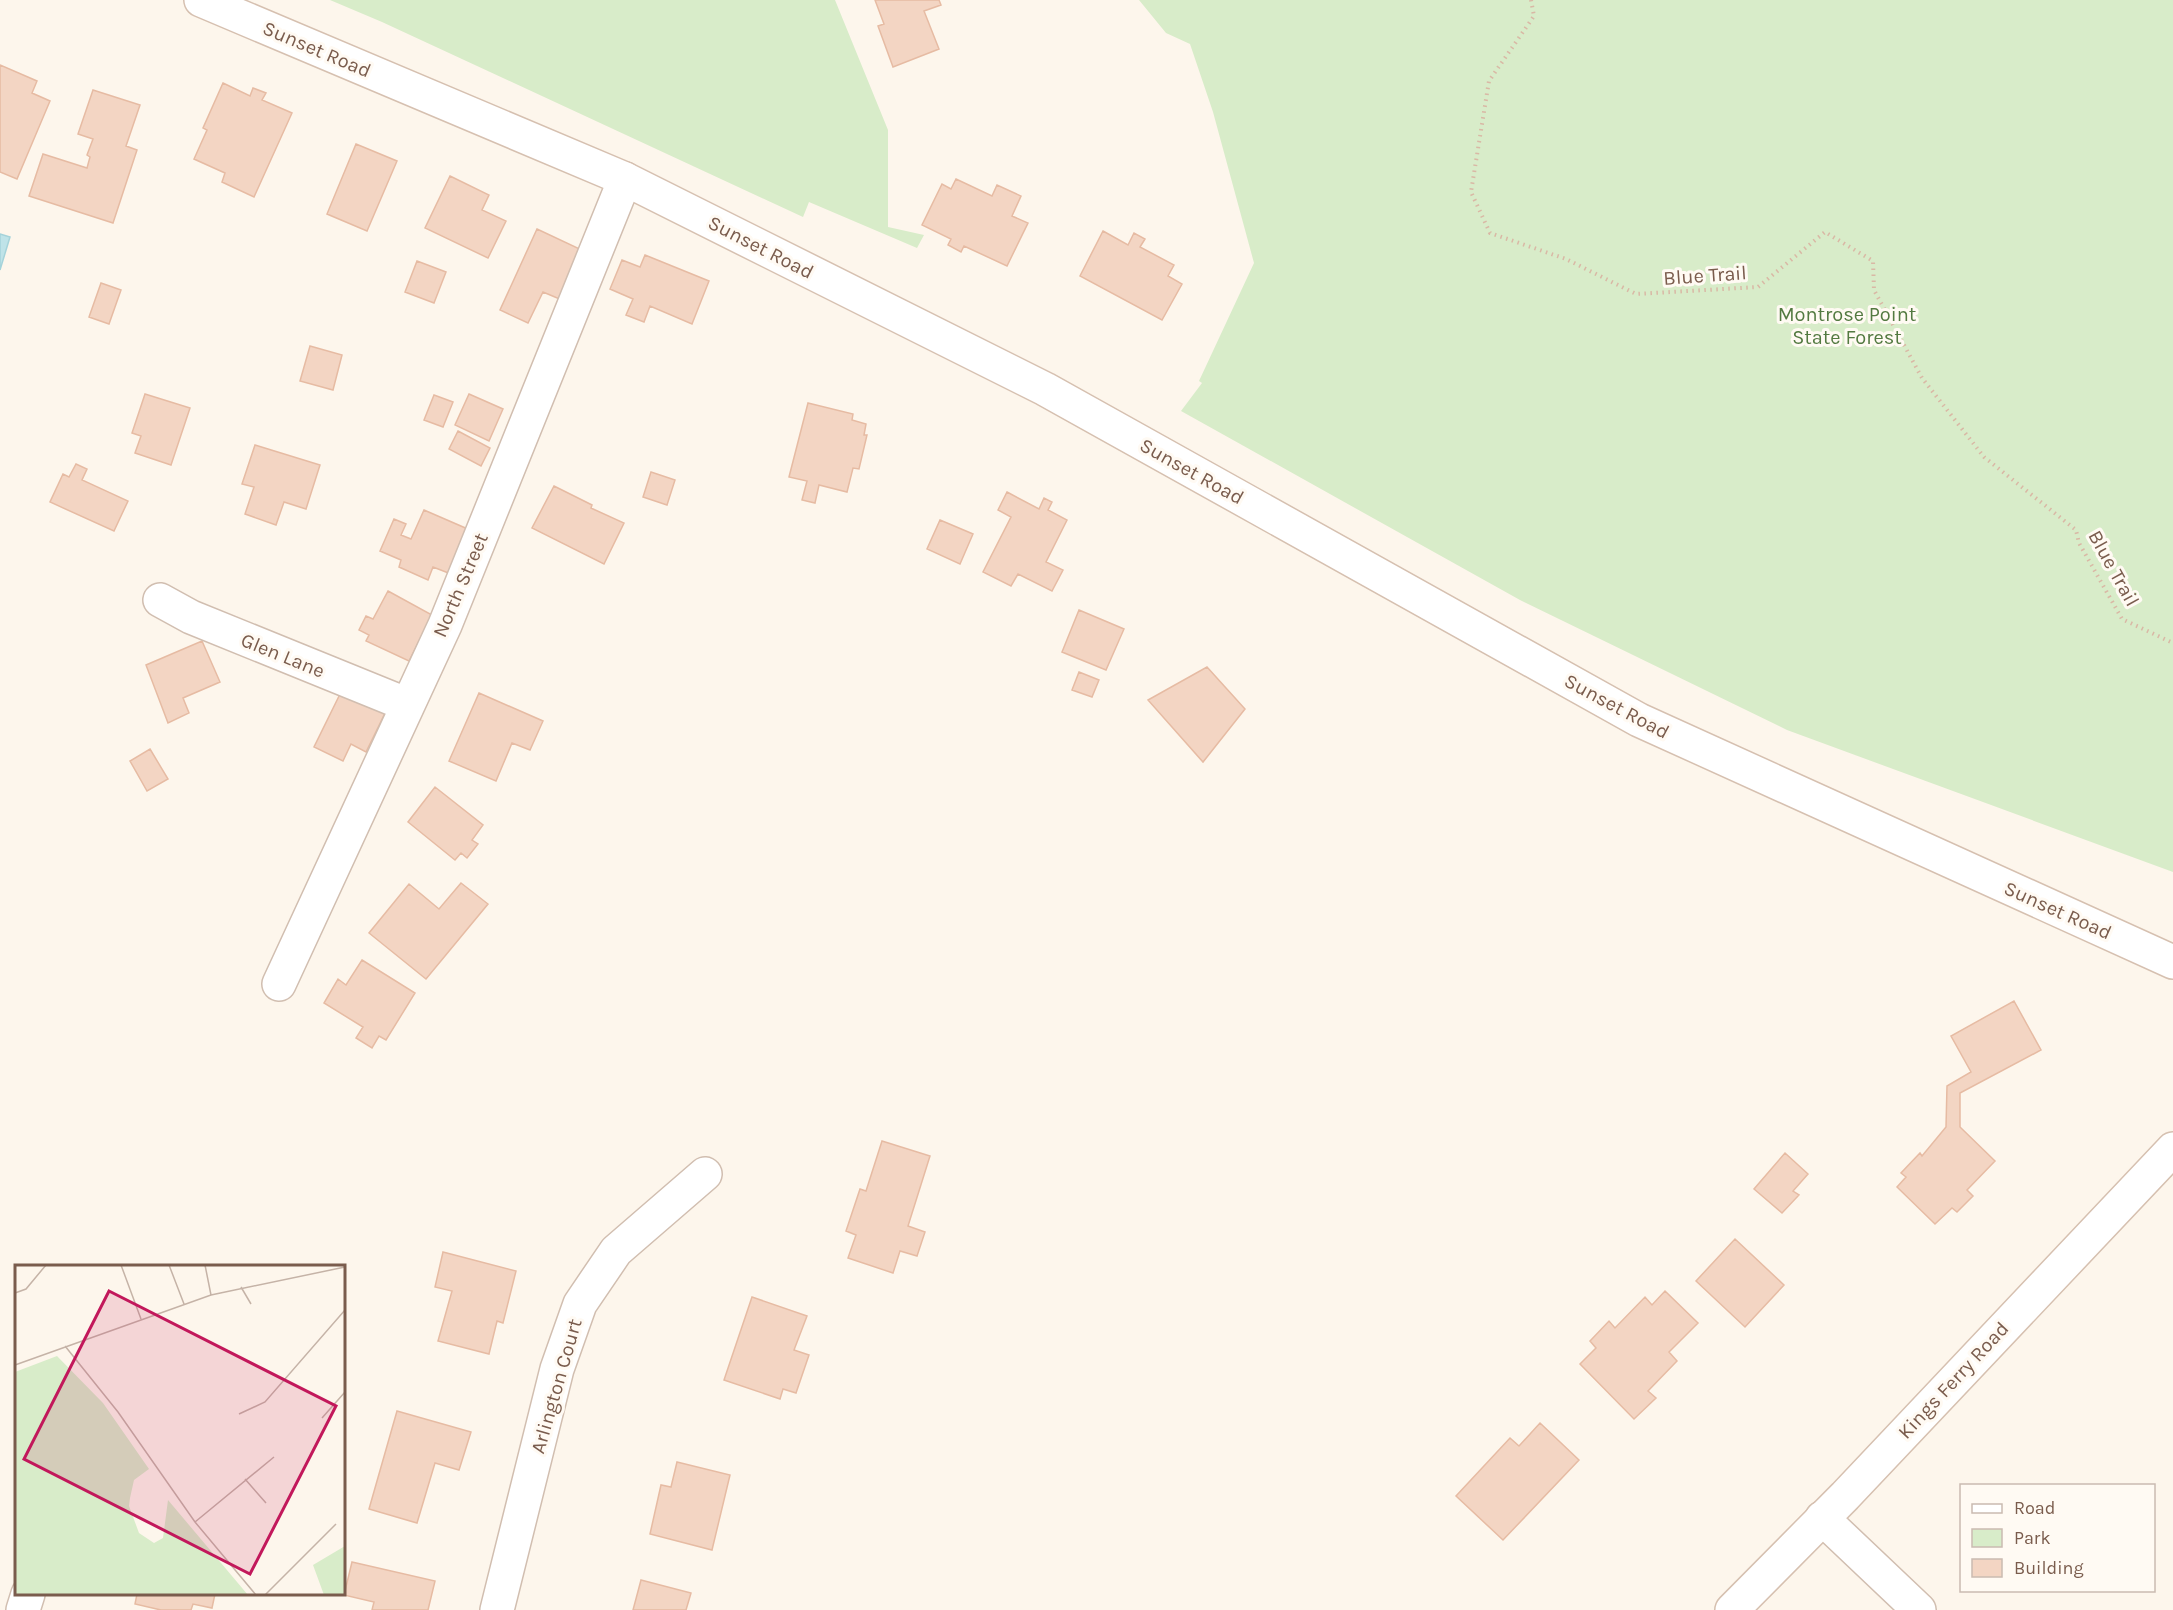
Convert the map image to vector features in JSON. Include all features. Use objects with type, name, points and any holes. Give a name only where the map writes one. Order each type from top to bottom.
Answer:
[{"type":"street","name":"Sunset Road","points":[[201,0],[626,179],[1045,389],[1639,720],[2173,962]]},
{"type":"street","name":"North Street","points":[[279,984],[445,626],[626,179]]},
{"type":"street","name":"Glen Lane","points":[[160,600],[191,617],[408,705]]},
{"type":"street","name":"Kings Ferry Road","points":[[1732,1610],[2173,1149]]},
{"type":"street","name":"Arlington Court","points":[[497,1610],[557,1369],[580,1304],[616,1251],[705,1174]]},
{"type":"street","points":[[1822,1518],[1919,1610]]},
{"type":"street","points":[[23,1610],[27,1595]]},
{"type":"path","name":"Blue Trail","points":[[1531,0],[1534,16],[1489,81],[1471,192],[1490,233],[1566,259],[1636,294],[1758,287],[1825,232],[1873,261],[1874,290],[1922,378],[1984,457],[2076,530],[2079,543],[2122,619],[2173,643]]},
{"type":"green space","points":[[330,0],[835,0],[888,130],[888,227],[924,235],[917,248],[809,202],[803,217]]},
{"type":"green space","name":"Montrose Point State Forest","points":[[1139,0],[2173,0],[2173,872],[1787,730],[1520,600],[1181,411],[1202,383],[1199,381],[1254,263],[1213,112],[1190,44],[1166,33]]},
{"type":"water","points":[[0,234],[10,237],[0,270]]},
{"type":"building","points":[[875,0],[939,0],[941,5],[924,11],[939,49],[893,67],[878,26],[884,24]]},
{"type":"building","points":[[0,65],[37,81],[32,93],[50,101],[17,179],[0,172]]},
{"type":"building","points":[[223,83],[250,96],[253,88],[266,93],[262,100],[292,113],[254,197],[222,182],[225,173],[194,159],[207,130],[203,128]]},
{"type":"building","points":[[93,90],[140,105],[126,146],[137,150],[113,223],[29,196],[43,154],[87,168],[90,157],[87,155],[93,139],[78,134]]},
{"type":"building","points":[[356,144],[397,161],[367,231],[327,214]]},
{"type":"building","points":[[450,176],[489,195],[482,210],[506,221],[488,258],[425,228]]},
{"type":"building","points":[[956,179],[992,196],[997,185],[1021,196],[1012,216],[1028,223],[1007,266],[964,246],[961,252],[948,245],[951,239],[922,225],[942,184],[951,189]]},
{"type":"building","points":[[537,229],[584,251],[562,300],[543,292],[528,323],[500,310]]},
{"type":"building","points":[[1103,231],[1128,245],[1134,233],[1145,239],[1140,247],[1174,265],[1168,276],[1182,284],[1162,320],[1080,276]]},
{"type":"building","points":[[645,255],[709,281],[692,324],[650,306],[644,322],[626,315],[633,299],[610,289],[622,260],[640,267]]},
{"type":"building","points":[[417,261],[446,272],[434,303],[405,292]]},
{"type":"building","points":[[101,283],[121,290],[109,324],[89,317]]},
{"type":"building","points":[[310,346],[342,355],[333,390],[300,381]]},
{"type":"building","points":[[145,394],[190,408],[171,465],[135,453],[141,436],[132,433]]},
{"type":"building","points":[[469,394],[503,409],[489,441],[455,425]]},
{"type":"building","points":[[434,395],[453,402],[443,427],[424,420]]},
{"type":"building","points":[[808,403],[853,414],[852,420],[866,424],[864,435],[867,435],[859,469],[853,468],[847,492],[819,485],[815,503],[802,500],[807,481],[789,477]]},
{"type":"building","points":[[458,431],[490,448],[481,466],[449,449]]},
{"type":"building","points":[[255,445],[320,465],[306,509],[284,502],[276,525],[245,514],[254,487],[242,484]]},
{"type":"building","points":[[76,464],[87,469],[82,480],[128,501],[114,531],[50,502],[63,474],[69,477]]},
{"type":"building","points":[[651,472],[675,480],[667,505],[643,497]]},
{"type":"building","points":[[554,486],[592,505],[591,508],[624,523],[604,564],[532,528]]},
{"type":"building","points":[[1007,492],[1039,509],[1044,498],[1052,502],[1048,510],[1067,520],[1046,562],[1063,570],[1052,591],[1018,574],[1011,586],[983,572],[1011,517],[998,510]]},
{"type":"building","points":[[424,510],[470,530],[451,574],[433,567],[428,580],[399,567],[401,560],[380,551],[394,519],[406,524],[401,535],[411,539]]},
{"type":"building","points":[[940,520],[973,534],[960,564],[927,549]]},
{"type":"building","points":[[388,591],[432,615],[409,661],[366,641],[369,635],[359,630],[366,616],[373,619]]},
{"type":"building","points":[[1079,610],[1124,629],[1106,670],[1062,652]]},
{"type":"building","points":[[202,641],[220,682],[183,698],[189,713],[168,723],[146,665]]},
{"type":"building","points":[[1207,667],[1245,709],[1203,762],[1148,700]]},
{"type":"building","points":[[1079,672],[1099,680],[1092,697],[1072,690]]},
{"type":"building","points":[[344,686],[388,707],[366,752],[351,744],[343,761],[314,747]]},
{"type":"building","points":[[479,693],[543,721],[530,750],[512,743],[496,781],[449,761]]},
{"type":"building","points":[[150,749],[168,779],[147,791],[130,761]]},
{"type":"building","points":[[435,787],[483,825],[472,840],[478,844],[467,858],[461,853],[455,860],[408,822]]},
{"type":"building","points":[[461,883],[488,904],[426,979],[369,933],[409,884],[439,909]]},
{"type":"building","points":[[362,960],[415,993],[386,1040],[379,1036],[372,1048],[356,1038],[363,1027],[324,1003],[338,979],[346,985]]},
{"type":"building","points":[[2014,1001],[2041,1050],[1960,1093],[1960,1127],[1995,1161],[1967,1190],[1973,1196],[1957,1212],[1952,1208],[1935,1224],[1897,1187],[1906,1177],[1901,1173],[1920,1153],[1922,1156],[1946,1127],[1947,1086],[1971,1072],[1951,1036]]},
{"type":"building","points":[[882,1141],[930,1156],[908,1226],[925,1232],[917,1256],[900,1251],[893,1273],[848,1258],[856,1235],[846,1231],[860,1189],[866,1191]]},
{"type":"building","points":[[1785,1153],[1808,1174],[1793,1191],[1799,1195],[1782,1213],[1754,1189]]},
{"type":"building","points":[[1735,1239],[1784,1285],[1745,1327],[1696,1281]]},
{"type":"building","points":[[443,1252],[516,1271],[503,1323],[497,1321],[489,1354],[438,1341],[452,1291],[435,1287]]},
{"type":"building","points":[[1665,1291],[1698,1323],[1669,1352],[1677,1361],[1648,1391],[1656,1398],[1634,1419],[1580,1364],[1596,1348],[1590,1341],[1609,1321],[1615,1328],[1645,1297],[1652,1305]]},
{"type":"building","points":[[752,1297],[807,1316],[794,1350],[809,1355],[796,1393],[783,1389],[780,1399],[724,1380]]},
{"type":"building","points":[[397,1411],[471,1432],[459,1470],[435,1463],[417,1523],[369,1509]]},
{"type":"building","points":[[1540,1423],[1579,1460],[1503,1540],[1456,1496],[1510,1438],[1519,1446]]},
{"type":"building","points":[[677,1462],[730,1475],[712,1550],[650,1534],[661,1485],[671,1487]]},
{"type":"building","points":[[352,1562],[435,1581],[428,1610],[372,1610],[374,1602],[344,1595]]},
{"type":"building","points":[[641,1580],[691,1593],[686,1610],[633,1610]]},
{"type":"building","points":[[137,1595],[215,1595],[212,1608],[193,1604],[191,1610],[161,1610],[135,1604]]}]
